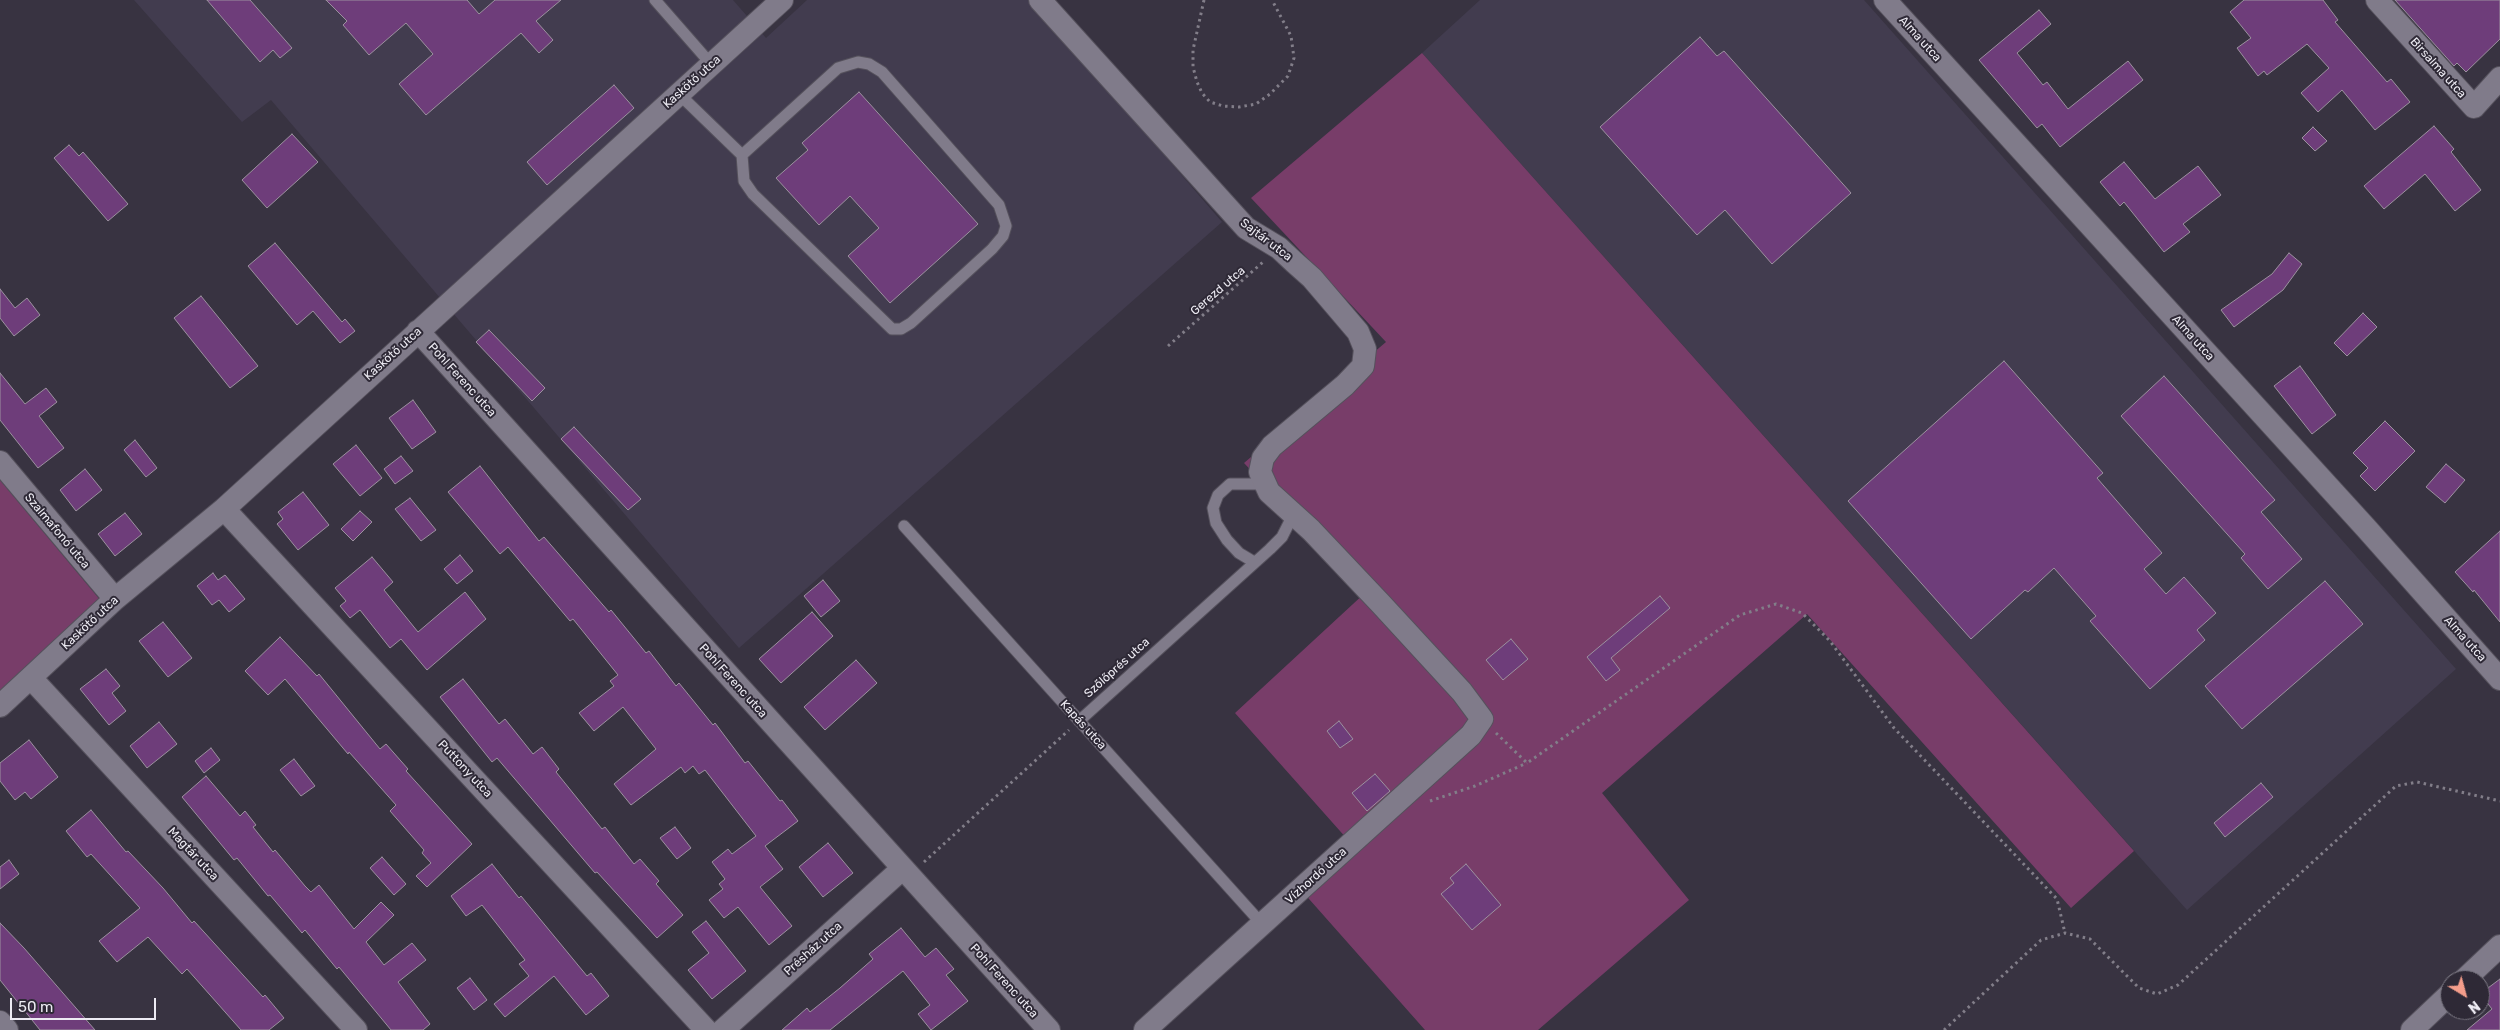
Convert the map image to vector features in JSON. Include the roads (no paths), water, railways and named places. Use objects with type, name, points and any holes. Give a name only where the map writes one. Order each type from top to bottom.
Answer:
[{"type":"street","name":"Kaskötő utca","points":[[0,706],[114,600],[224,509],[782,0]]},
{"type":"street","name":"Sajtár utca","points":[[1040,0],[1246,228],[1279,248],[1324,292],[1358,332],[1365,349],[1363,366],[1345,385],[1272,446],[1263,458],[1260,472],[1266,484]]},
{"type":"street","name":"Alma utca","points":[[1885,0],[2366,528],[2500,679]]},
{"type":"street","name":"Birsalma utca","points":[[2377,0],[2474,107],[2500,78]]},
{"type":"street","name":"Pohl Ferenc utca","points":[[418,331],[1049,1030]]},
{"type":"street","name":"Szalmafonó utca","points":[[0,462],[114,600]]},
{"type":"street","points":[[1266,484],[1269,492],[1293,515]]},
{"type":"street","name":"Puttony utca","points":[[224,509],[706,1030]]},
{"type":"street","name":"Vízhordó utca","points":[[1145,1030],[1471,735],[1482,719],[1448,677],[1311,530],[1293,515]]},
{"type":"street","name":"Magtár utca","points":[[31,678],[356,1030]]},
{"type":"street","name":"Présház utca","points":[[723,1030],[906,872]]},
{"type":"street","points":[[2475,970],[2500,946]]},
{"type":"street","points":[[2412,1030],[2440,1003]]},
{"type":"street","points":[[0,1022],[8,1030]]},
{"type":"lane","points":[[655,0],[712,64]]},
{"type":"lane","points":[[679,94],[742,155],[744,181],[753,194],[892,329],[901,329],[911,323],[992,249],[1003,236],[1006,226],[998,205],[882,72],[869,64],[858,62],[838,68],[742,155]]},
{"type":"lane","points":[[1254,562],[1240,553],[1227,540],[1216,523],[1213,508],[1218,494],[1230,484],[1266,484]]},
{"type":"lane","name":"Szőlőprés utca","points":[[1079,721],[1282,537],[1293,515]]},
{"type":"lane","name":"Kapás utca","points":[[904,526],[1262,924]]}]
